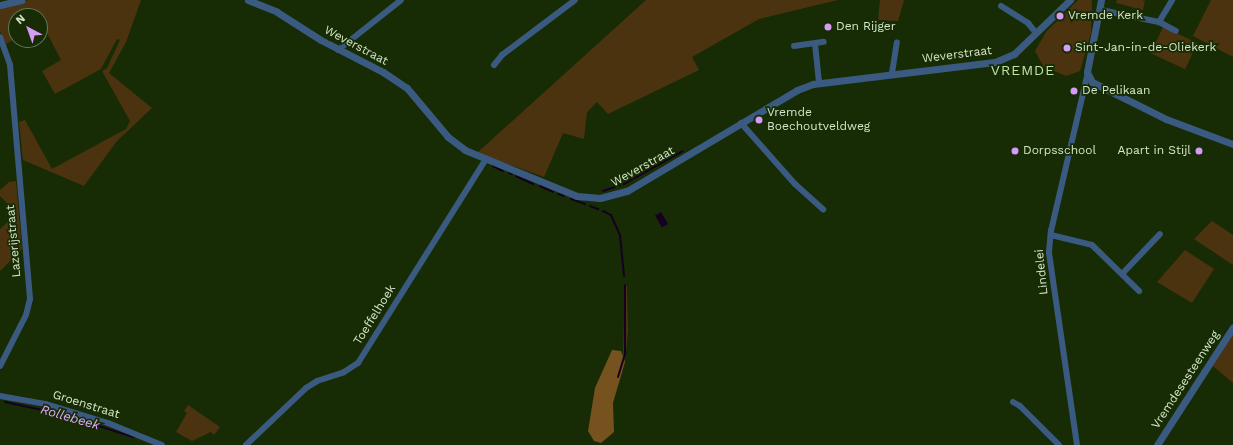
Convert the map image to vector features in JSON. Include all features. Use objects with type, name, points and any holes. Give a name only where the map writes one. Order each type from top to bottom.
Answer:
[{"type":"street","points":[[0,5],[21,0]]},
{"type":"street","name":"Weverstraat","points":[[248,0],[277,12],[338,50],[383,72],[407,88],[455,144],[486,159],[577,196],[602,198],[627,191],[797,90],[819,83],[892,73],[995,62],[1014,54],[1036,33]]},
{"type":"street","points":[[338,50],[401,0]]},
{"type":"street","points":[[494,65],[502,55],[575,0]]},
{"type":"street","points":[[1001,6],[1028,24],[1036,33],[1070,0]]},
{"type":"street","points":[[1101,0],[1101,10],[1087,76],[1092,82],[1166,119],[1233,144]]},
{"type":"street","points":[[1159,22],[1172,0]]},
{"type":"street","points":[[1101,10],[1159,22],[1176,31]]},
{"type":"street","name":"Lazerijstraat","points":[[0,37],[10,65],[30,299],[26,315],[0,366]]},
{"type":"street","points":[[794,46],[824,42]]},
{"type":"street","points":[[892,73],[898,42]]},
{"type":"street","points":[[815,44],[819,83]]},
{"type":"street","name":"Lindelei","points":[[1077,445],[1049,252],[1051,235],[1087,76]]},
{"type":"street","points":[[740,123],[795,184],[823,209]]},
{"type":"street","name":"Toeffelhoek","points":[[246,445],[306,388],[317,381],[344,372],[358,363],[486,159]]},
{"type":"street","points":[[1122,274],[1160,234]]},
{"type":"street","points":[[1051,235],[1092,244],[1139,291]]},
{"type":"street","name":"Vremdesesteenweg","points":[[1157,445],[1233,326]]},
{"type":"street","name":"Groenstraat","points":[[0,396],[46,404],[114,425],[162,445]]},
{"type":"street","points":[[1013,402],[1020,406],[1059,445]]},
{"type":"shaded area","points":[[29,0],[141,0],[126,42],[109,73],[152,108],[117,141],[84,186],[23,160],[19,122],[25,120],[52,169],[126,129],[130,121],[102,71],[107,68],[120,40],[117,39],[101,69],[55,94],[42,71],[61,60],[48,35],[48,8],[8,8],[8,43],[6,44],[0,31],[0,8]]},
{"type":"shaded area","points":[[646,0],[838,0],[759,19],[692,57],[699,70],[608,114],[597,102],[587,112],[584,139],[563,133],[544,177],[477,153]]},
{"type":"shaded area","points":[[880,0],[904,0],[898,21],[878,20]]},
{"type":"shaded area","points":[[1078,0],[1092,0],[1091,33],[1080,71],[1066,76],[1043,66],[1035,51],[1046,32]]},
{"type":"shaded area","points":[[1117,0],[1145,1],[1143,10],[1116,3]]},
{"type":"shaded area","points":[[1211,0],[1233,0],[1233,57],[1193,36]]},
{"type":"shaded area","points":[[1163,27],[1197,43],[1185,69],[1151,53]]},
{"type":"shaded area","points":[[16,181],[22,249],[0,271],[0,229],[14,216],[8,212],[10,210],[5,206],[8,204],[0,196],[0,190],[9,182]]},
{"type":"shaded area","points":[[661,212],[668,224],[662,228],[655,216]]},
{"type":"shaded area","points":[[1212,221],[1233,235],[1233,265],[1194,239]]},
{"type":"shaded area","points":[[1185,250],[1214,269],[1192,303],[1157,282]]},
{"type":"shaded area","points":[[625,283],[627,287],[628,330],[625,362],[623,355]]},
{"type":"shaded area","points":[[1233,333],[1233,383],[1213,366]]},
{"type":"shaded area","points":[[612,350],[621,351],[625,362],[613,403],[614,432],[601,443],[594,441],[588,431],[595,388]]},
{"type":"shaded area","points":[[188,405],[220,427],[214,435],[211,432],[192,441],[176,432],[187,413],[184,411]]},
{"type":"waterway","points":[[603,191],[626,183],[683,151]]},
{"type":"waterway","points":[[493,166],[503,171]]},
{"type":"waterway","points":[[516,176],[533,184]]},
{"type":"waterway","points":[[540,186],[553,192]]},
{"type":"waterway","points":[[558,194],[564,196]]},
{"type":"waterway","points":[[571,199],[585,204]]},
{"type":"waterway","points":[[590,206],[598,209]]},
{"type":"waterway","points":[[603,211],[611,215],[620,235],[624,276]]},
{"type":"waterway","points":[[618,377],[625,354],[625,285]]},
{"type":"waterway","name":"Rollebeek","points":[[5,402],[61,414],[133,437]]},
{"type":"place","name":"Vremde Kerk","points":[[1060,16]]},
{"type":"place","name":"Den Rijger","points":[[828,27]]},
{"type":"place","name":"Sint-Jan-in-de-Oliekerk","points":[[1067,48]]},
{"type":"place","name":"De Pelikaan","points":[[1074,91]]},
{"type":"place","name":"Vremde Boechoutveldweg","points":[[759,120]]},
{"type":"place","name":"Dorpsschool","points":[[1015,151]]},
{"type":"place","name":"Apart in Stijl","points":[[1199,151]]},
{"type":"district","name":"VREMDE","points":[[1023,70]]}]
